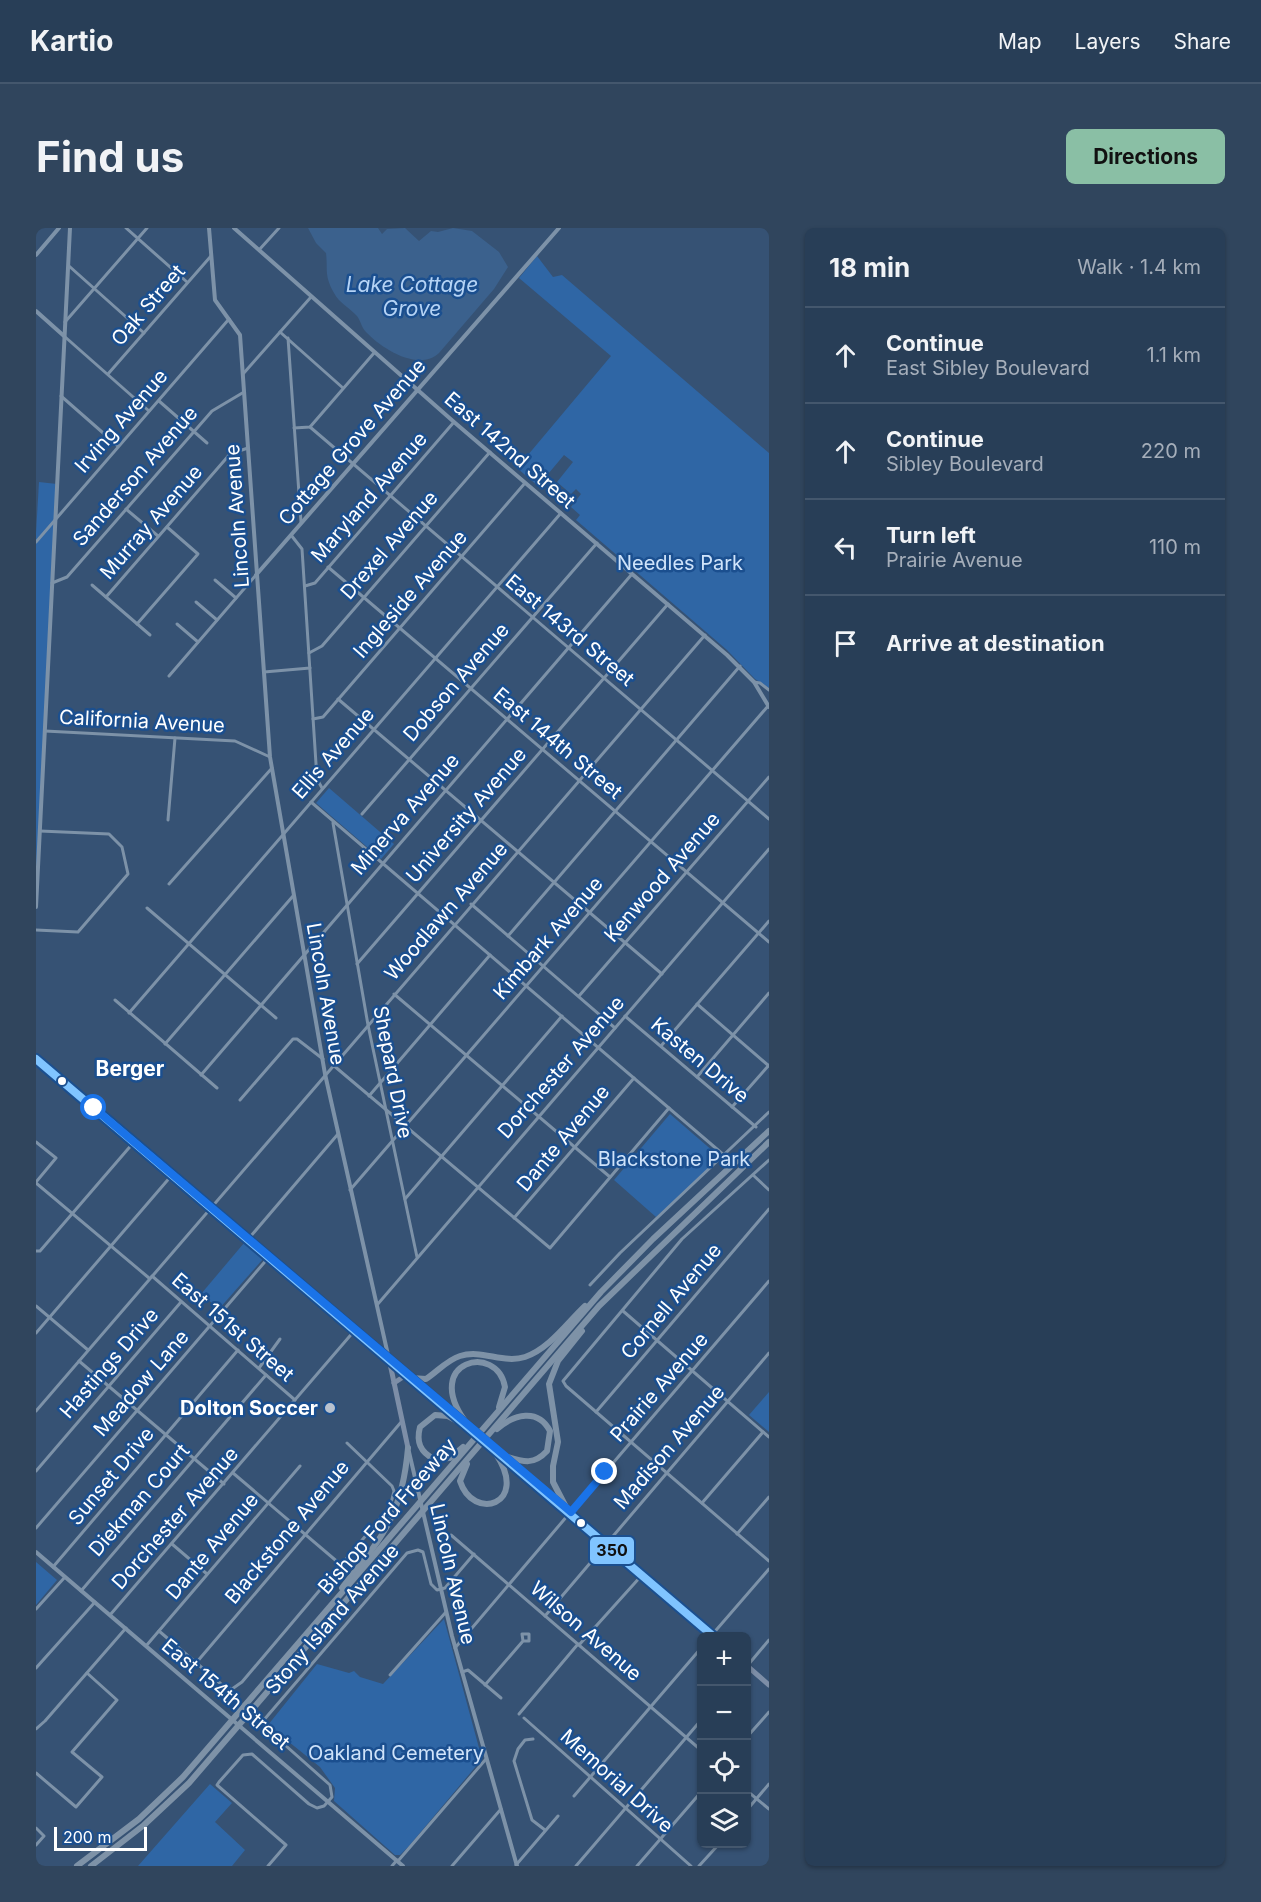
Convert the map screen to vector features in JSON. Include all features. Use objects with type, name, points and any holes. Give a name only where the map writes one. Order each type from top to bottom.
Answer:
[{"type":"highway","name":"Bishop Ford Freeway","points":[[77,1866],[122,1834],[168,1792],[601,1292],[653,1239],[769,1131]]},
{"type":"highway","name":"Bishop Ford Freeway","points":[[91,1866],[144,1825],[196,1774],[599,1306],[769,1142]]},
{"type":"highway","points":[[411,1377],[426,1379],[453,1359],[470,1354],[509,1360],[525,1357],[550,1341],[601,1292]]},
{"type":"highway","points":[[568,1512],[553,1482],[553,1466],[558,1442],[549,1384],[558,1361],[589,1324],[599,1306]]},
{"type":"highway","points":[[462,1421],[452,1399],[451,1382],[461,1368],[474,1362],[495,1368],[505,1383],[503,1398],[493,1419]]},
{"type":"highway","points":[[462,1421],[440,1414],[428,1418],[418,1434],[423,1452],[434,1459],[444,1460],[474,1440]]},
{"type":"highway","points":[[487,1436],[520,1416],[535,1416],[547,1425],[551,1437],[542,1456],[527,1463],[508,1457]]},
{"type":"highway","points":[[314,1626],[373,1549],[394,1515],[406,1478],[408,1448]]},
{"type":"highway","points":[[471,1454],[460,1480],[465,1494],[471,1500],[486,1504],[499,1500],[508,1485],[506,1468],[494,1449]]},
{"type":"main road","points":[[36,1059],[707,1632]]},
{"type":"main road","name":"Lincoln Avenue","points":[[389,1359],[408,1448]]},
{"type":"main road","points":[[394,1383],[403,1377],[411,1377]]},
{"type":"main road","points":[[494,1449],[508,1457],[568,1512]]},
{"type":"main road","points":[[751,1669],[769,1685]]},
{"type":"street","points":[[36,255],[38,248],[59,228]]},
{"type":"street","points":[[36,907],[70,228]]},
{"type":"street","points":[[126,228],[187,282]]},
{"type":"street","points":[[65,322],[147,228]]},
{"type":"street","name":"Lincoln Avenue","points":[[208,228],[215,300],[239,332],[270,757],[323,1059],[350,1191],[389,1359]]},
{"type":"street","name":"East 142nd Street","points":[[234,228],[374,353],[705,635],[740,666],[754,682],[760,683],[769,690]]},
{"type":"street","points":[[259,250],[279,228]]},
{"type":"street","name":"Cottage Grove Avenue","points":[[169,676],[559,228]]},
{"type":"street","name":"Oak Street","points":[[108,374],[211,256]]},
{"type":"street","points":[[68,265],[144,333]]},
{"type":"street","points":[[243,374],[311,297]]},
{"type":"street","points":[[36,311],[149,411]]},
{"type":"street","name":"Irving Avenue","points":[[36,542],[229,319]]},
{"type":"street","points":[[280,332],[343,387]]},
{"type":"street","points":[[288,339],[302,522]]},
{"type":"street","points":[[294,428],[310,427],[374,353]]},
{"type":"street","name":"Sanderson Avenue","points":[[52,583],[67,577],[193,431],[217,407],[244,392]]},
{"type":"street","points":[[61,396],[118,446]]},
{"type":"street","points":[[159,401],[207,443]]},
{"type":"street","name":"Maryland Avenue","points":[[304,586],[312,585],[454,422]]},
{"type":"street","name":"East 143rd Street","points":[[310,427],[769,819]]},
{"type":"street","name":"Murray Avenue","points":[[106,597],[230,454],[248,448]]},
{"type":"street","name":"Drexel Avenue","points":[[309,653],[319,649],[490,452]]},
{"type":"street","name":"Ingleside Avenue","points":[[313,719],[323,717],[525,483]]},
{"type":"street","points":[[126,508],[158,536]]},
{"type":"street","name":"Ellis Avenue","points":[[129,1013],[561,513]]},
{"type":"street","points":[[137,624],[198,554],[167,526]]},
{"type":"street","points":[[291,535],[302,549],[317,779],[323,788]]},
{"type":"street","name":"Dobson Avenue","points":[[362,814],[597,543]]},
{"type":"street","points":[[255,559],[267,563]]},
{"type":"street","name":"East 144th Street","points":[[328,567],[769,942]]},
{"type":"street","name":"Minerva Avenue","points":[[201,1075],[632,574]]},
{"type":"street","points":[[215,580],[236,598]]},
{"type":"street","points":[[93,585],[150,635]]},
{"type":"street","points":[[196,602],[217,620]]},
{"type":"street","name":"University Avenue","points":[[357,964],[668,604]]},
{"type":"street","points":[[177,624],[198,642]]},
{"type":"street","name":"Woodlawn Avenue","points":[[36,1411],[705,635]]},
{"type":"street","points":[[508,936],[740,666]]},
{"type":"street","points":[[263,672],[310,668]]},
{"type":"street","points":[[754,682],[769,707]]},
{"type":"street","points":[[338,699],[662,974]]},
{"type":"street","name":"Kimbark Avenue","points":[[350,1191],[525,985],[769,707]]},
{"type":"street","name":"California Avenue","points":[[45,731],[235,741],[270,757]]},
{"type":"street","points":[[168,820],[175,738]]},
{"type":"street","points":[[169,884],[272,768]]},
{"type":"street","name":"Kenwood Avenue","points":[[579,996],[769,777]]},
{"type":"street","points":[[311,802],[725,1156]]},
{"type":"street","name":"Shepard Drive","points":[[333,821],[368,1025],[391,1143],[417,1257]]},
{"type":"street","points":[[36,930],[78,932],[128,874],[122,847],[110,834],[40,831]]},
{"type":"street","name":"Dorchester Avenue","points":[[376,1305],[769,849]]},
{"type":"street","points":[[165,1044],[293,896]]},
{"type":"street","points":[[471,904],[615,1028]]},
{"type":"street","points":[[147,908],[276,1018]]},
{"type":"street","points":[[661,1046],[769,921]]},
{"type":"street","points":[[369,1096],[490,955]]},
{"type":"street","points":[[697,1077],[769,993]]},
{"type":"street","points":[[394,994],[610,1177]]},
{"type":"street","points":[[115,1000],[217,1088]]},
{"type":"street","points":[[697,1004],[769,1065],[732,1107]]},
{"type":"street","points":[[405,1199],[562,1016]]},
{"type":"street","name":"Kasten Drive","points":[[625,1016],[756,1127]]},
{"type":"street","points":[[240,1100],[291,1040],[297,1039],[323,1059]]},
{"type":"street","points":[[333,1065],[550,1248],[669,1108]]},
{"type":"street","name":"Dante Avenue","points":[[514,1218],[634,1078]]},
{"type":"street","points":[[590,1285],[620,1253],[756,1127],[769,1112]]},
{"type":"street","points":[[248,1239],[338,1134]]},
{"type":"street","points":[[36,1142],[56,1158],[36,1183]]},
{"type":"street","points":[[36,1251],[40,1251],[134,1142]]},
{"type":"street","points":[[769,1160],[682,1239],[563,1381],[769,1561]]},
{"type":"street","points":[[36,1333],[172,1174]]},
{"type":"street","points":[[753,1176],[769,1190]]},
{"type":"street","name":"East 151st Street","points":[[36,1183],[296,1400]]},
{"type":"street","name":"Cornell Avenue","points":[[596,1412],[769,1209]]},
{"type":"street","name":"Meadow Lane","points":[[37,1526],[269,1257]]},
{"type":"street","name":"Prairie Avenue","points":[[455,1648],[568,1512],[769,1281]]},
{"type":"street","name":"Hastings Drive","points":[[36,1471],[181,1302]]},
{"type":"street","points":[[36,1306],[88,1350]]},
{"type":"street","points":[[622,1310],[769,1437]]},
{"type":"street","name":"Dorchester Avenue","points":[[110,1616],[355,1330]]},
{"type":"street","points":[[371,1344],[380,1341],[383,1333]]},
{"type":"street","points":[[259,1368],[280,1339]]},
{"type":"street","name":"Sunset Drive","points":[[53,1567],[238,1350]]},
{"type":"street","name":"Madison Avenue","points":[[545,1616],[769,1353]]},
{"type":"street","points":[[79,1361],[224,1484]]},
{"type":"street","name":"Diekman Court","points":[[81,1591],[266,1375]]},
{"type":"street","name":"Blackstone Avenue","points":[[196,1663],[402,1421]]},
{"type":"street","points":[[702,1503],[763,1431]]},
{"type":"street","points":[[159,1631],[221,1684],[232,1689],[242,1682],[340,1564],[383,1517],[393,1497],[392,1486],[347,1443]]},
{"type":"street","name":"Lincoln Avenue","points":[[408,1448],[455,1648],[516,1866]]},
{"type":"street","name":"Dante Avenue","points":[[147,1646],[300,1466]]},
{"type":"street","points":[[233,1473],[340,1564]]},
{"type":"street","points":[[737,1534],[769,1497]]},
{"type":"street","points":[[36,1521],[37,1526]]},
{"type":"street","name":"Wilson Avenue","points":[[451,1535],[697,1747]]},
{"type":"street","points":[[172,1544],[207,1575]]},
{"type":"street","name":"Stony Island Avenue","points":[[328,1802],[332,1790],[330,1785],[267,1730],[263,1721],[406,1553],[418,1550],[423,1552],[431,1584],[434,1589],[441,1589]]},
{"type":"street","name":"East 154th Street","points":[[36,1552],[226,1712],[403,1866]]},
{"type":"street","points":[[441,1589],[474,1554]]},
{"type":"street","points":[[715,1632],[769,1569]]},
{"type":"street","points":[[519,1714],[642,1575]]},
{"type":"street","points":[[36,1609],[65,1577]]},
{"type":"street","points":[[36,1668],[95,1602]]},
{"type":"street","points":[[390,1675],[446,1612]]},
{"type":"street","points":[[36,1728],[126,1628]]},
{"type":"street","points":[[751,1661],[769,1640]]},
{"type":"street","points":[[485,1685],[523,1641]]},
{"type":"street","points":[[574,1796],[697,1653]]},
{"type":"street","points":[[462,1672],[468,1670],[501,1698]]},
{"type":"street","points":[[36,1773],[76,1807],[102,1777],[72,1752],[117,1700],[87,1673]]},
{"type":"street","points":[[751,1733],[769,1712]]},
{"type":"street","name":"Memorial Drive","points":[[524,1718],[589,1779],[691,1866]]},
{"type":"street","points":[[576,1866],[697,1725]]},
{"type":"street","points":[[533,1739],[525,1740],[518,1749],[514,1761],[532,1820],[545,1830]]},
{"type":"street","points":[[268,1866],[286,1845],[217,1785],[243,1755],[252,1754],[309,1804],[317,1808],[328,1802]]},
{"type":"street","points":[[392,1866],[486,1759]]},
{"type":"street","points":[[751,1806],[769,1784]]},
{"type":"street","points":[[751,1793],[769,1809]]},
{"type":"street","points":[[637,1866],[699,1794]]},
{"type":"street","points":[[452,1866],[501,1809]]},
{"type":"street","points":[[516,1866],[558,1816]]},
{"type":"street","points":[[36,1828],[44,1836],[36,1845]]},
{"type":"street","points":[[699,1866],[715,1848]]},
{"type":"green space","name":"Needles Park","points":[[537,256],[553,277],[562,275],[769,453],[769,688],[755,679],[727,650],[576,520],[580,515],[571,507],[581,494],[576,489],[571,494],[557,482],[573,462],[564,455],[538,486],[517,468],[611,356],[519,278]]},
{"type":"green space","points":[[39,482],[57,484],[36,894],[36,533]]},
{"type":"green space","points":[[329,788],[394,844],[381,859],[316,803]]},
{"type":"green space","name":"Blackstone Park","points":[[670,1114],[721,1158],[656,1217],[614,1180]]},
{"type":"green space","points":[[244,1243],[263,1259],[219,1309],[201,1294]]},
{"type":"green space","points":[[769,1392],[769,1432],[749,1415]]},
{"type":"green space","points":[[36,1562],[57,1580],[36,1605]]},
{"type":"green space","name":"Oakland Cemetery","points":[[444,1619],[482,1759],[409,1846],[400,1855],[395,1855],[334,1801],[335,1788],[320,1767],[268,1725],[317,1664],[349,1673],[354,1671],[360,1677],[383,1684]]},
{"type":"green space","points":[[210,1784],[232,1803],[215,1822],[245,1850],[232,1866],[138,1866]]},
{"type":"water","name":"Lake Cottage Grove","points":[[308,228],[378,228],[382,234],[387,229],[405,228],[419,241],[431,231],[438,232],[453,228],[472,231],[499,252],[508,267],[494,289],[439,353],[431,358],[411,359],[391,351],[373,339],[364,330],[357,316],[336,297],[328,277],[326,253],[316,243]]},
{"type":"transit line","name":"350","points":[[36,1059],[708,1632]]},
{"type":"place","name":"Dolton Soccer","points":[[330,1408]]},
{"type":"district","name":"Berger","points":[[130,1069]]},
{"type":"route","points":[[94,1108],[571,1512],[605,1472]]}]
